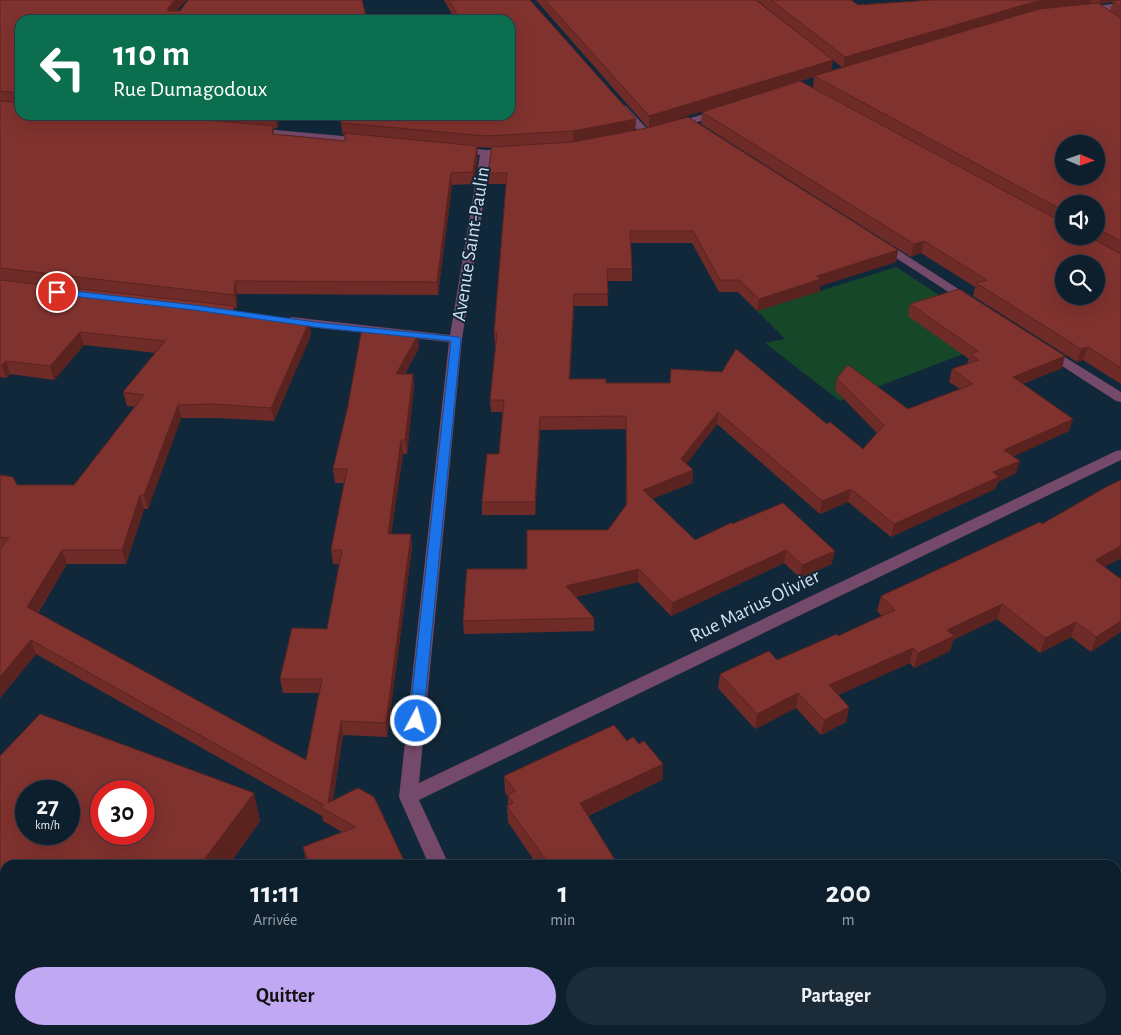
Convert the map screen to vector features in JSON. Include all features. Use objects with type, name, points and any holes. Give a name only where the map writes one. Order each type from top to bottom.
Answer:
[{"type":"street","points":[[1087,0],[1106,15]]},
{"type":"street","points":[[1073,11],[1121,6]]},
{"type":"street","points":[[614,98],[645,134]]},
{"type":"street","points":[[667,129],[694,125],[726,110]]},
{"type":"street","points":[[247,130],[380,143]]},
{"type":"street","points":[[447,149],[486,153],[525,152]]},
{"type":"street","name":"Avenue Saint-Paulin","points":[[408,797],[456,339],[486,153]]},
{"type":"street","points":[[867,235],[984,309]]},
{"type":"street","points":[[283,320],[456,339]]},
{"type":"street","points":[[1040,346],[1121,398]]},
{"type":"street","name":"Rue Marius Olivier","points":[[408,797],[1121,454]]},
{"type":"street","points":[[408,797],[437,860]]},
{"type":"green space","points":[[896,267],[1005,338],[840,401],[765,343],[785,339],[757,311]]},
{"type":"building","points":[[0,0],[175,0],[168,8],[168,11],[180,11],[188,0],[362,0],[366,15],[15,15],[15,93],[0,91]]},
{"type":"building","points":[[449,0],[530,0],[636,119],[573,131],[486,136],[342,123],[341,120],[515,120],[515,15],[457,15]]},
{"type":"building","points":[[545,0],[756,0],[833,60],[649,116]]},
{"type":"building","points":[[771,0],[851,0],[858,5],[933,0],[1049,0],[1034,2],[845,57]]},
{"type":"building","points":[[1121,0],[1121,7],[1113,1]]},
{"type":"building","points":[[1098,3],[1121,18],[1121,241],[1105,233],[1105,195],[1055,195],[1055,206],[814,76],[1039,9]]},
{"type":"building","points":[[800,81],[1055,218],[1055,245],[1104,245],[1121,254],[1121,368],[1088,347],[1081,349],[976,283],[987,280],[924,241],[914,244],[702,112]]},
{"type":"building","points":[[0,101],[15,102],[15,120],[207,120],[273,126],[272,134],[346,141],[344,133],[477,146],[473,172],[451,173],[437,282],[235,281],[234,295],[0,268]]},
{"type":"building","points":[[688,117],[898,250],[817,276],[821,279],[759,299],[739,280],[720,280],[693,231],[630,231],[632,269],[607,269],[608,294],[574,294],[569,379],[606,379],[606,383],[670,383],[671,369],[722,372],[736,349],[827,424],[830,422],[863,449],[884,425],[837,378],[848,365],[908,409],[973,384],[952,369],[979,360],[970,354],[978,351],[910,304],[959,289],[1065,356],[1013,377],[1073,419],[1004,450],[1020,461],[993,472],[999,477],[894,524],[851,489],[822,501],[718,412],[681,459],[693,470],[643,490],[695,540],[731,523],[783,503],[835,551],[802,565],[786,550],[672,603],[639,569],[566,586],[594,618],[463,621],[467,569],[527,569],[527,530],[608,530],[627,504],[626,416],[540,417],[535,502],[482,502],[487,454],[499,454],[504,400],[490,400],[497,333],[494,333],[507,173],[488,173],[492,147],[573,142],[647,128]]},
{"type":"building","points":[[0,280],[234,306],[233,313],[309,322],[271,408],[213,404],[178,405],[144,495],[140,495],[122,550],[62,550],[27,607],[306,760],[322,679],[280,679],[292,628],[327,629],[342,550],[331,550],[347,469],[333,469],[348,406],[362,328],[418,335],[396,374],[413,374],[405,440],[401,440],[388,534],[411,534],[386,723],[341,721],[328,803],[358,788],[374,797],[404,860],[308,860],[303,847],[356,827],[320,807],[324,805],[31,640],[0,677],[0,549],[9,538],[0,537],[0,475],[13,477],[17,485],[74,485],[144,395],[123,392],[165,341],[80,332],[50,366],[6,361],[2,365],[0,364]]},
{"type":"building","points":[[1121,480],[1121,546],[1095,560],[1121,579],[1121,621],[1096,637],[1076,622],[1045,638],[1002,604],[947,630],[954,636],[918,653],[913,648],[829,685],[849,707],[824,720],[798,693],[757,714],[720,674],[769,651],[777,660],[837,634],[838,636],[895,610],[881,596],[1040,522],[1042,524]]},
{"type":"building","points":[[40,714],[254,793],[204,860],[0,860],[0,756]]},
{"type":"building","points":[[614,725],[627,741],[633,737],[639,744],[644,741],[663,764],[580,803],[615,860],[546,860],[507,806],[513,803],[508,795],[515,791],[504,776]]},
{"type":"route","points":[[57,292],[194,308],[322,326],[456,339],[416,721]]}]
